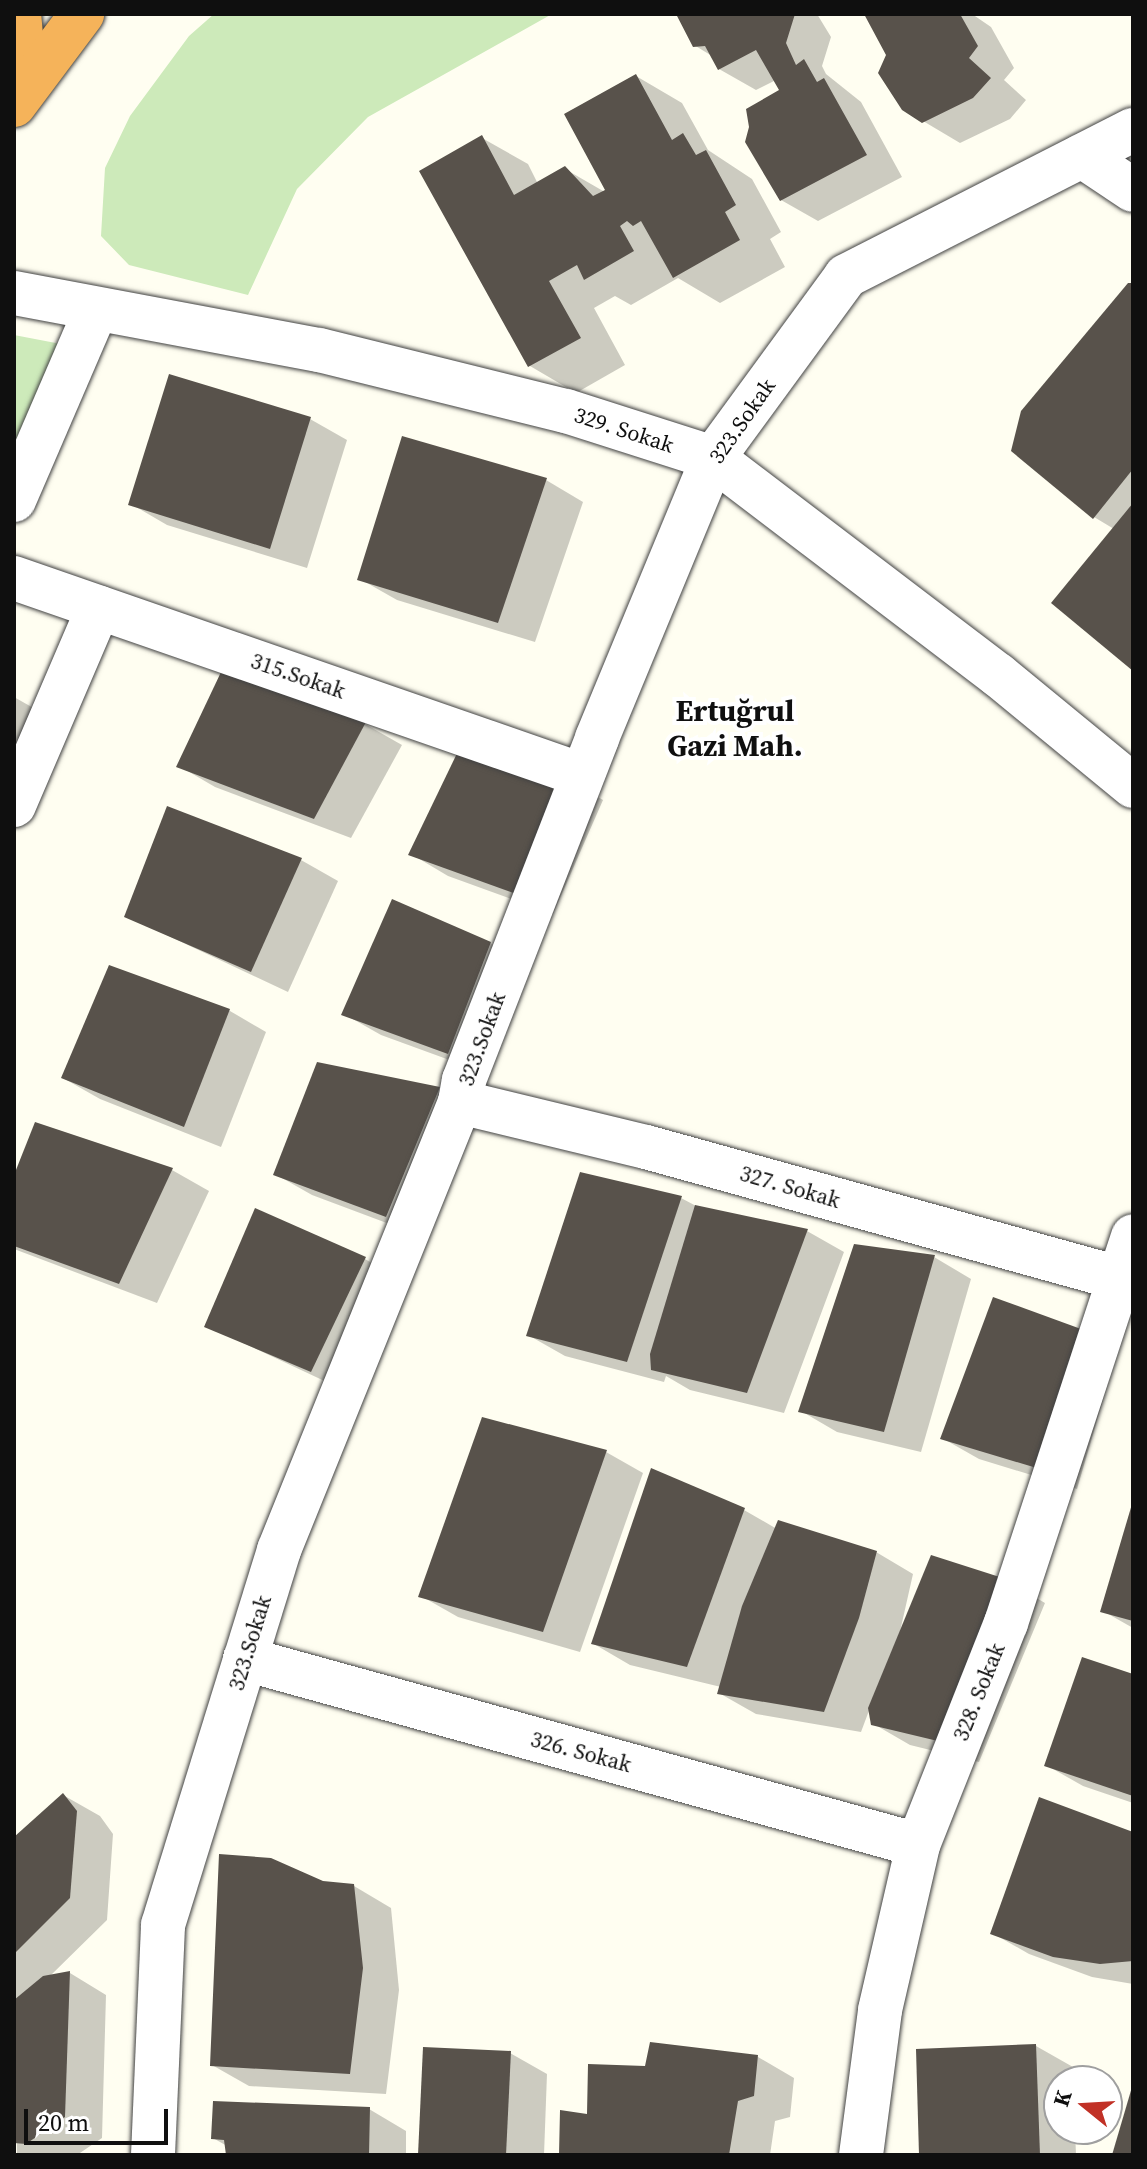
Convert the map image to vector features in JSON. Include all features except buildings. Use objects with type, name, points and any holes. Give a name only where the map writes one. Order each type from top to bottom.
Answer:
[{"type":"highway","points":[[14,79],[22,47],[19,14]]},
{"type":"highway","points":[[14,105],[82,14]]},
{"type":"street","name":"323.Sokak","points":[[153,2155],[163,1925],[279,1550],[460,1102],[464,1080],[582,775],[713,458],[846,276],[1133,130]]},
{"type":"street","points":[[1082,156],[1133,190]]},
{"type":"street","name":"329. Sokak","points":[[14,293],[319,350],[566,411],[713,458],[937,627],[1133,786]]},
{"type":"street","points":[[14,500],[96,310]]},
{"type":"street","name":"315.Sokak","points":[[14,578],[582,775]]},
{"type":"street","points":[[14,805],[99,607]]},
{"type":"street","name":"327. Sokak","points":[[460,1102],[646,1147],[1117,1278]]},
{"type":"street","name":"328. Sokak","points":[[861,2155],[880,2010],[918,1845],[1006,1623],[1133,1236]]},
{"type":"street","name":"326. Sokak","points":[[245,1659],[918,1845]]},
{"type":"green space","points":[[214,14],[552,14],[368,117],[297,189],[248,295],[129,265],[101,236],[105,168],[130,116],[189,36]]},
{"type":"green space","points":[[14,335],[61,344],[14,465]]},
{"type":"district","name":"Ertuğrul Gazi Mah.","points":[[735,728]]}]
